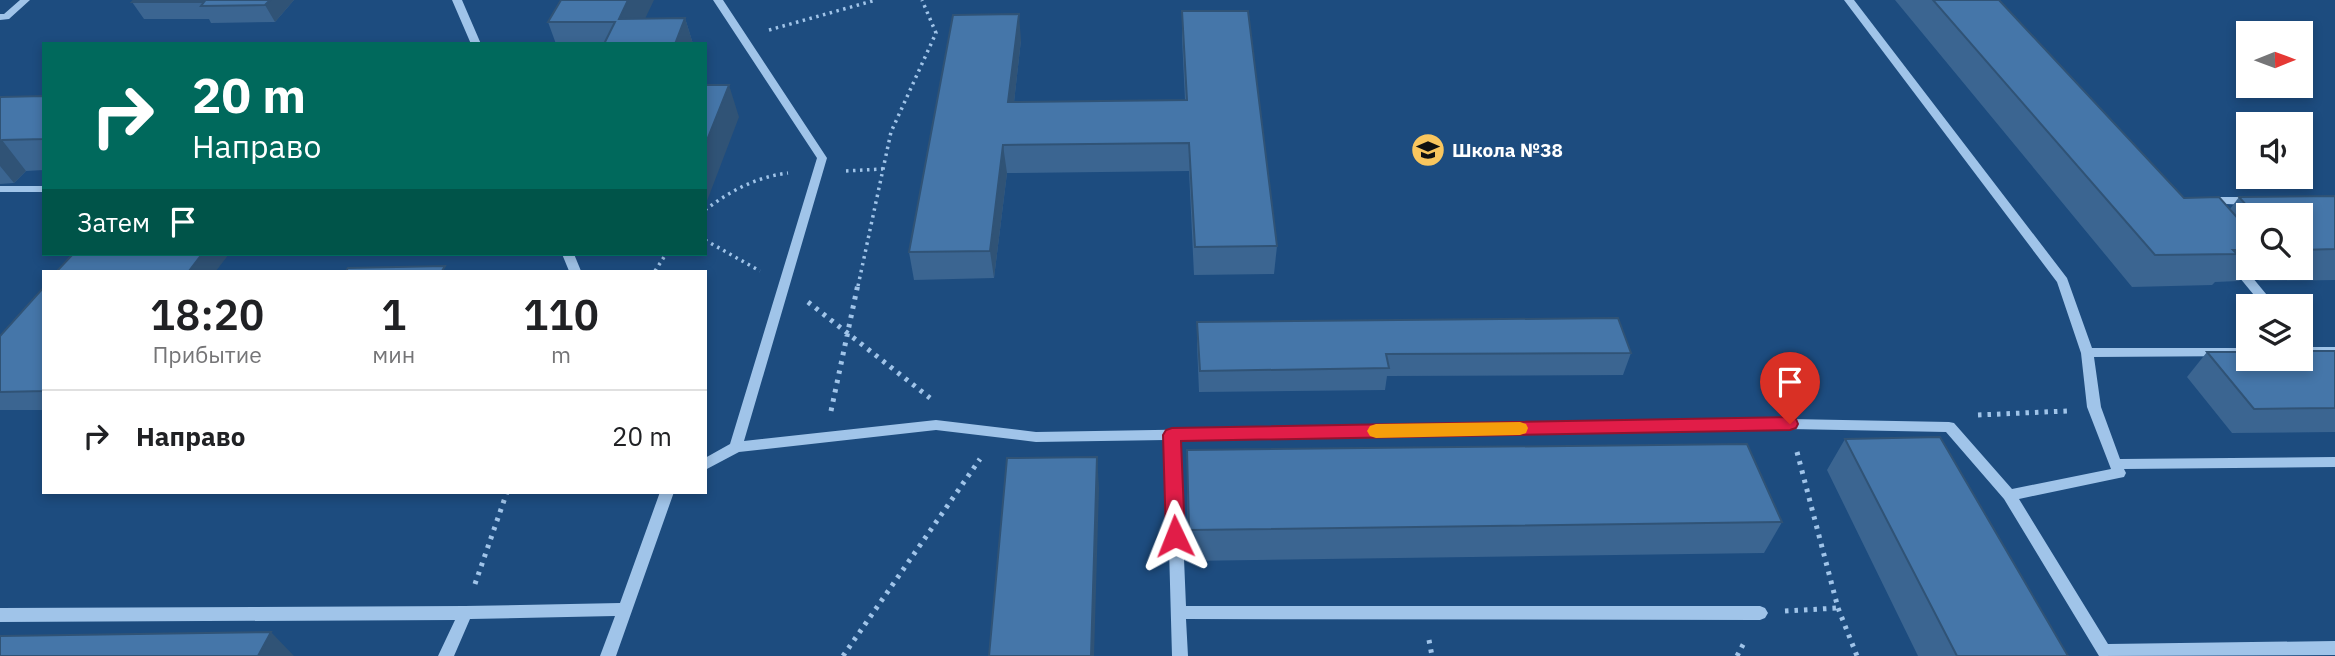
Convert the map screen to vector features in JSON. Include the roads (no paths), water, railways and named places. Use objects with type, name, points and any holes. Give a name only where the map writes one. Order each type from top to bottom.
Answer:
[{"type":"street","points":[[0,17],[6,17],[25,0]]},
{"type":"street","points":[[457,0],[475,42]]},
{"type":"street","points":[[718,0],[822,158],[736,447]]},
{"type":"street","points":[[1849,0],[2063,281],[2087,354],[2095,410],[2119,473],[2009,495]]},
{"type":"street","points":[[0,190],[42,189]]},
{"type":"street","points":[[2196,201],[2266,201]]},
{"type":"street","points":[[2226,254],[2260,294]]},
{"type":"street","points":[[2313,350],[2335,351]]},
{"type":"street","points":[[2087,354],[2236,352]]},
{"type":"street","points":[[707,464],[736,447],[936,425],[1036,437],[1790,424],[1949,427],[2009,495],[2106,654],[2335,648]]},
{"type":"street","points":[[1172,435],[1180,656]]},
{"type":"street","points":[[2116,464],[2335,462]]},
{"type":"street","points":[[608,656],[666,494]]},
{"type":"street","points":[[1178,612],[1760,613]]},
{"type":"street","points":[[446,656],[465,613]]},
{"type":"lane","points":[[0,615],[465,613],[625,609]]},
{"type":"place","name":"Школа №38","points":[[1428,150]]}]
